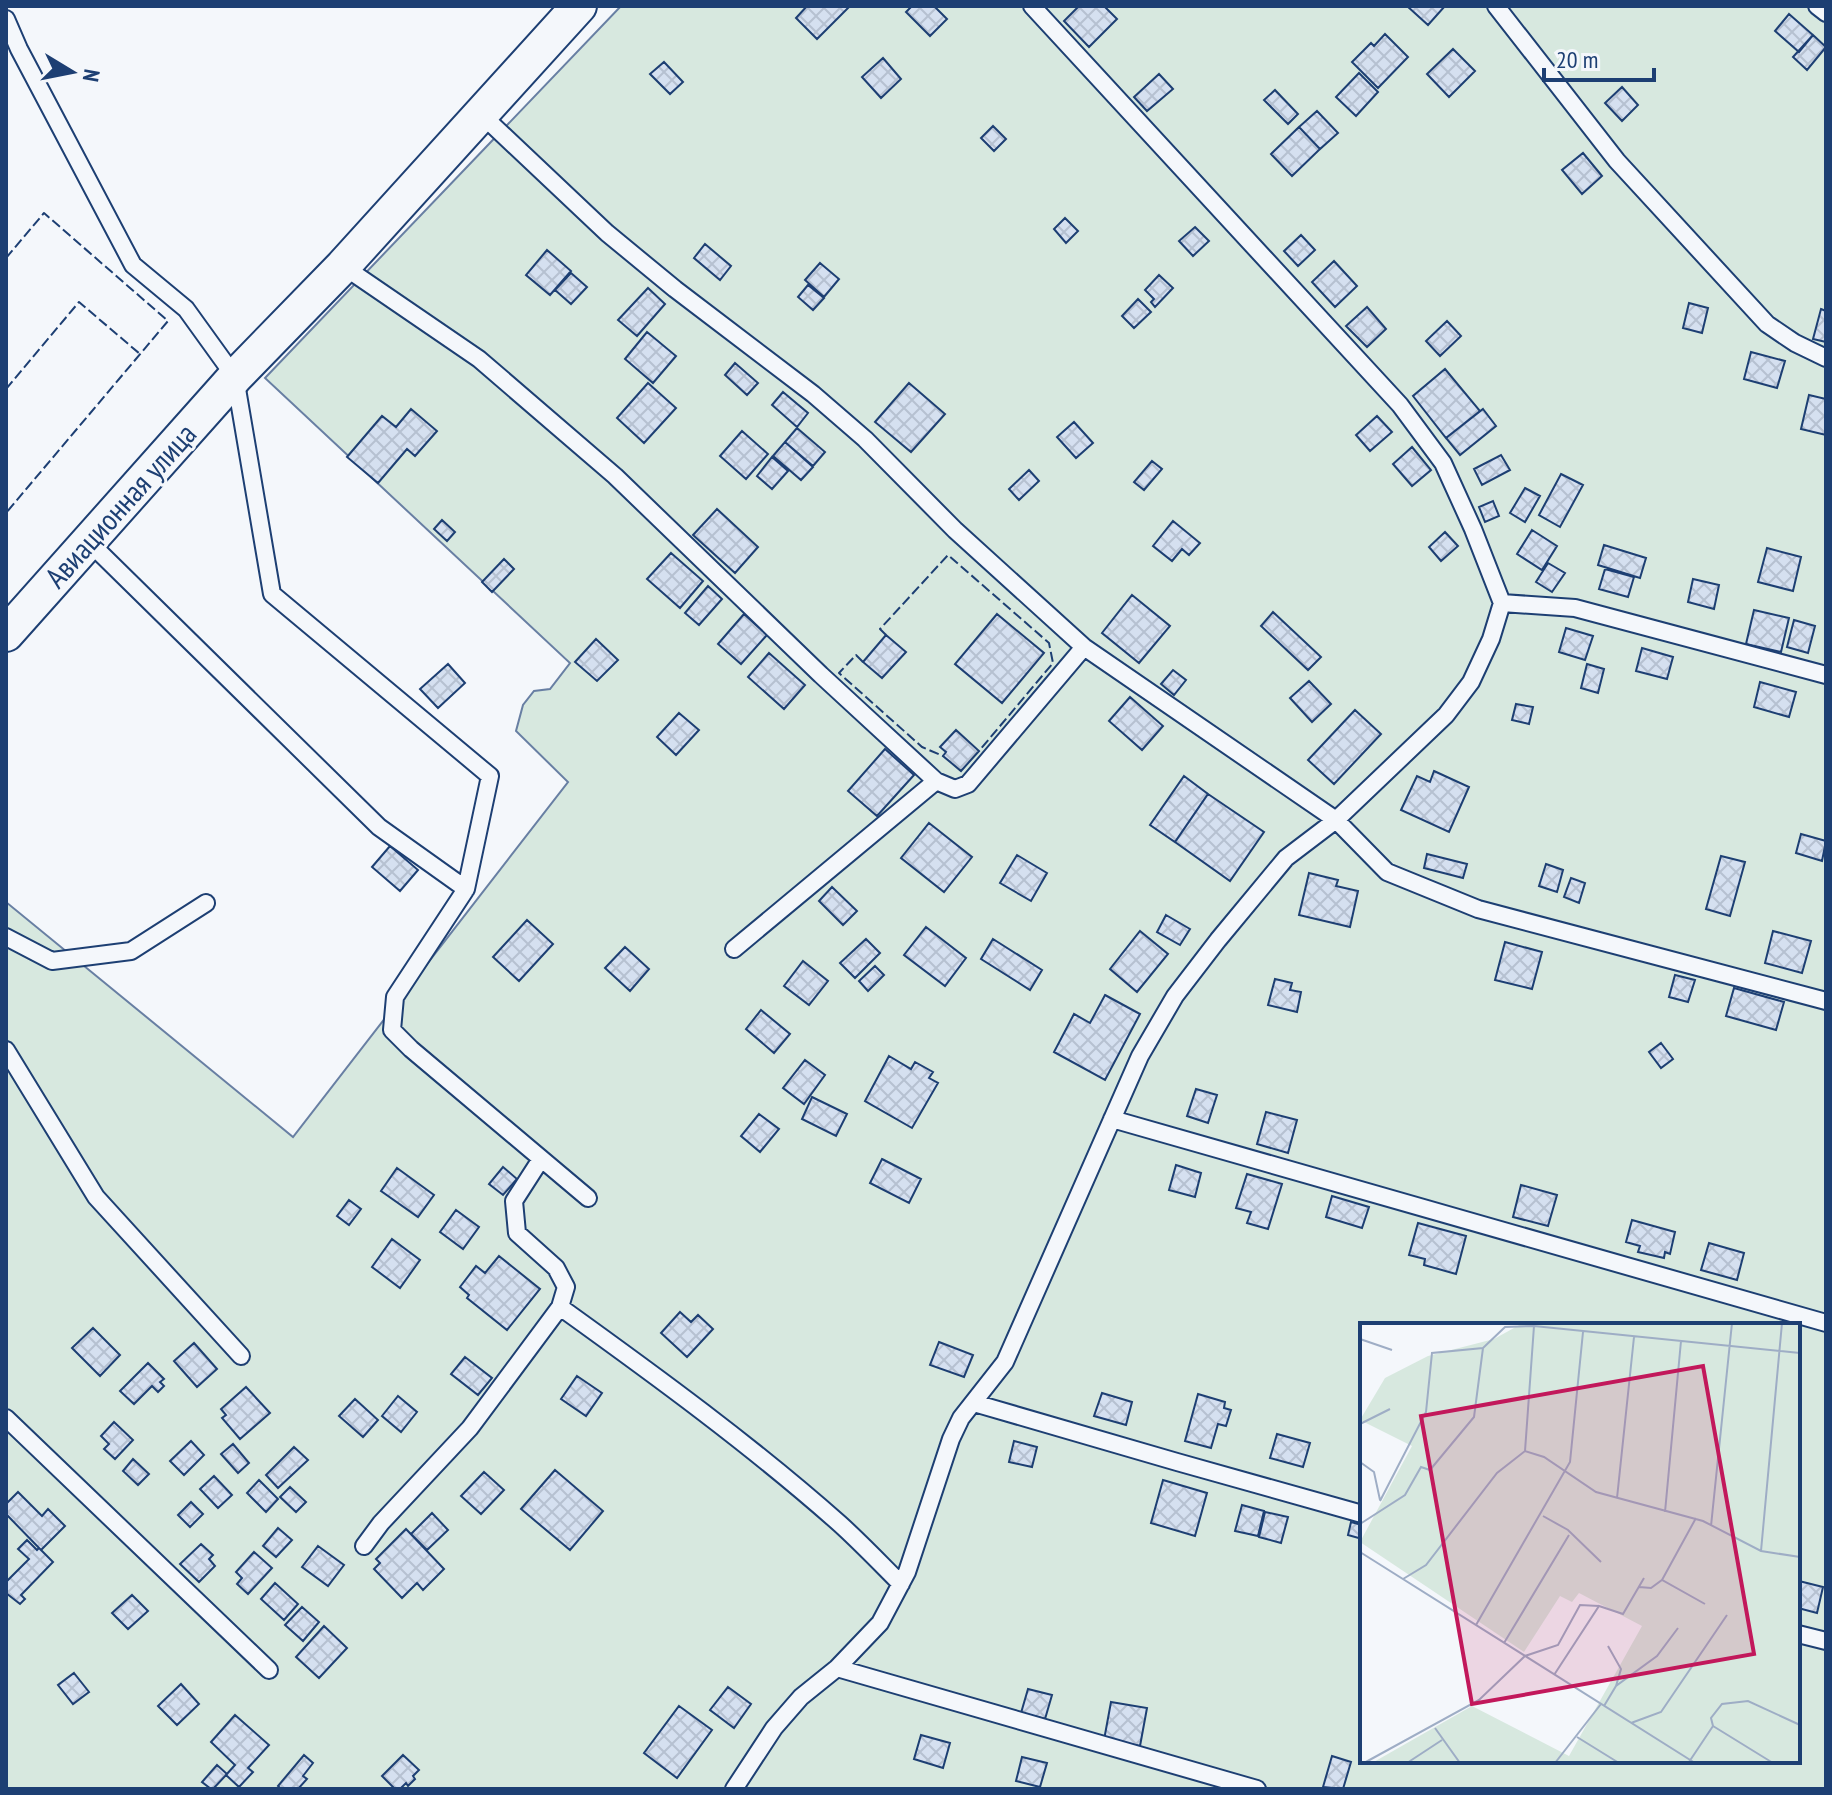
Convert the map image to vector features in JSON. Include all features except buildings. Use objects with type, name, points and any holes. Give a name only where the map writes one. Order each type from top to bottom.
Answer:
[{"type":"street","name":"Авиационная улица","points":[[6,634],[235,377],[343,266],[579,6]]},
{"type":"lane","points":[[734,1789],[774,1728],[801,1697],[837,1668],[880,1623],[907,1572],[951,1439],[961,1418],[1005,1362],[1140,1056],[1175,996],[1286,858],[1336,820],[1446,715],[1471,682],[1491,639],[1502,603],[1443,463],[1400,405],[1032,6]]},
{"type":"lane","points":[[1496,6],[1617,161],[1767,324],[1795,343],[1826,358]]},
{"type":"lane","points":[[1817,6],[1826,13]]},
{"type":"lane","points":[[6,19],[133,265],[186,309],[235,377],[272,594],[490,776],[466,889],[395,997],[392,1030],[588,1198]]},
{"type":"lane","points":[[482,115],[607,233],[699,308],[813,394],[865,439],[955,530],[1084,647],[1336,820],[1387,872],[1478,909],[1826,1001]]},
{"type":"lane","points":[[343,266],[479,359],[615,476],[936,781],[955,789],[968,784],[1084,647]]},
{"type":"lane","points":[[89,542],[379,827],[466,889]]},
{"type":"lane","points":[[1502,603],[1575,608],[1826,675]]},
{"type":"lane","points":[[734,949],[936,781]]},
{"type":"lane","points":[[6,937],[52,961],[131,951],[206,903]]},
{"type":"lane","points":[[6,1050],[96,1197],[241,1356]]},
{"type":"lane","points":[[1112,1119],[1826,1323]]},
{"type":"lane","points":[[364,1546],[381,1523],[470,1428],[560,1307],[566,1287],[556,1268],[517,1233],[514,1201],[541,1159]]},
{"type":"lane","points":[[560,1307],[742,1443],[841,1525],[901,1584]]},
{"type":"lane","points":[[974,1403],[1360,1513]]},
{"type":"lane","points":[[6,1418],[269,1670]]},
{"type":"lane","points":[[1800,1634],[1826,1641]]},
{"type":"lane","points":[[837,1668],[1257,1789]]},
{"type":"shaded area","points":[[621,6],[1826,6],[1826,1789],[6,1789],[6,902],[293,1137],[568,782],[516,731],[523,705],[534,691],[550,689],[570,663],[265,378]]},
{"type":"fence","points":[[6,258],[44,213],[168,321],[6,513]]},
{"type":"fence","points":[[6,389],[79,302],[140,354]]},
{"type":"fence","points":[[886,635],[880,629],[948,555],[1049,643],[1053,663],[979,751]]},
{"type":"fence","points":[[863,662],[856,655],[839,673],[922,747],[943,756]]}]
